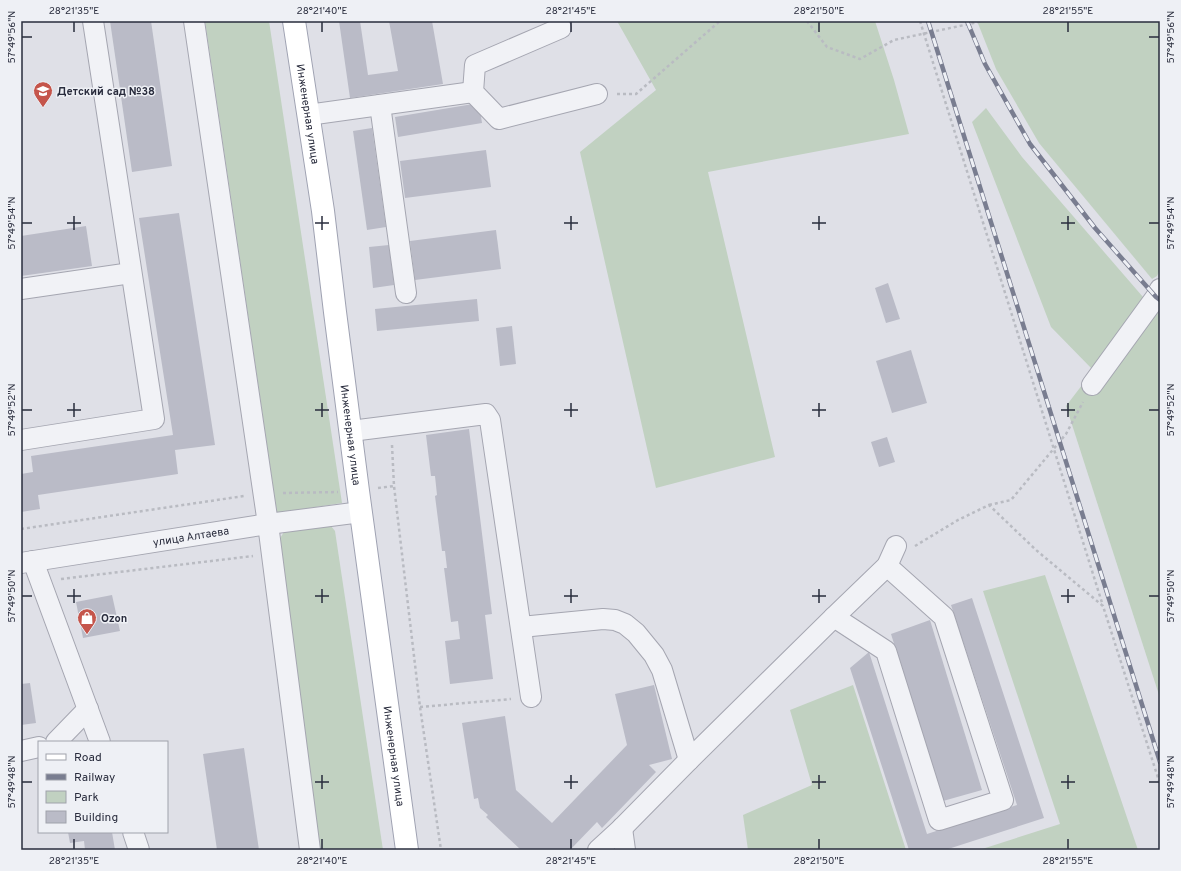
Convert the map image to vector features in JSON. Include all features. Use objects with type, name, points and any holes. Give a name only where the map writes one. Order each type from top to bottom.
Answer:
[{"type":"main road","name":"Инженерная улица","points":[[294,21],[323,211],[360,502],[408,850]]},
{"type":"street","points":[[21,440],[154,419],[92,21]]},
{"type":"street","points":[[194,21],[262,493],[268,524],[310,850]]},
{"type":"street","points":[[561,28],[475,65],[473,92],[499,119],[597,94]]},
{"type":"street","points":[[308,115],[473,92]]},
{"type":"street","points":[[380,105],[406,293]]},
{"type":"street","points":[[21,289],[131,273]]},
{"type":"street","points":[[1092,385],[1156,297],[1160,289]]},
{"type":"street","points":[[351,431],[486,414],[490,420],[531,697]]},
{"type":"street","name":"улица Алтаева","points":[[27,562],[268,524],[360,502]]},
{"type":"street","points":[[598,850],[887,566],[896,546]]},
{"type":"street","points":[[27,562],[41,581],[100,741]]},
{"type":"street","points":[[834,617],[886,651],[939,820],[1003,800],[944,617],[887,566]]},
{"type":"street","points":[[521,627],[602,619],[615,620],[625,624],[646,643],[662,670],[689,760]]},
{"type":"street","points":[[57,741],[88,709]]},
{"type":"street","points":[[21,751],[38,747]]},
{"type":"street","points":[[622,828],[626,850]]},
{"type":"street","points":[[133,833],[139,850]]},
{"type":"path","points":[[597,94],[636,94],[720,21]]},
{"type":"path","points":[[806,21],[827,47],[860,59],[894,40],[983,21]]},
{"type":"path","points":[[920,21],[1160,784]]},
{"type":"path","points":[[896,546],[913,547],[958,520],[989,505],[1011,500],[1066,434],[1092,385]]},
{"type":"path","points":[[391,426],[394,486],[420,707],[441,850]]},
{"type":"path","points":[[21,529],[262,493],[360,502]]},
{"type":"path","points":[[989,505],[1036,550],[1103,606]]},
{"type":"path","points":[[41,581],[253,556],[255,563]]},
{"type":"path","points":[[420,707],[531,697]]},
{"type":"green space","points":[[205,21],[269,21],[342,503],[277,513]]},
{"type":"green space","points":[[617,21],[875,21],[909,134],[708,172],[775,457],[656,488],[580,152],[656,90]]},
{"type":"green space","points":[[977,21],[1160,21],[1160,270],[1157,276],[1152,279],[1039,143],[996,69]]},
{"type":"green space","points":[[986,108],[1022,157],[1143,297],[1092,369],[1051,327],[972,122]]},
{"type":"green space","points":[[1148,299],[1160,307],[1160,698],[1066,406]]},
{"type":"green space","points":[[326,520],[335,531],[383,850],[320,850],[277,543],[289,524]]},
{"type":"green space","points":[[1045,575],[1138,850],[979,850],[1060,824],[983,591]]},
{"type":"green space","points":[[853,685],[906,850],[748,850],[743,815],[812,785],[790,710]]},
{"type":"building","points":[[110,21],[151,21],[172,166],[132,172]]},
{"type":"building","points":[[339,21],[360,21],[368,75],[398,71],[389,21],[432,21],[443,84],[350,98]]},
{"type":"building","points":[[479,103],[482,123],[398,137],[395,117]]},
{"type":"building","points":[[372,128],[386,227],[367,230],[353,131]]},
{"type":"building","points":[[486,150],[491,187],[405,198],[400,161]]},
{"type":"building","points":[[179,213],[215,445],[175,450],[178,474],[38,495],[40,509],[21,512],[21,474],[33,472],[31,456],[173,435],[139,218]]},
{"type":"building","points":[[86,226],[92,266],[21,276],[21,236]]},
{"type":"building","points":[[496,230],[501,269],[415,280],[410,241]]},
{"type":"building","points":[[389,245],[394,285],[373,288],[369,247]]},
{"type":"building","points":[[888,283],[900,319],[886,323],[875,288]]},
{"type":"building","points":[[477,299],[479,321],[377,331],[375,309]]},
{"type":"building","points":[[512,326],[516,364],[500,366],[496,328]]},
{"type":"building","points":[[911,350],[927,403],[892,413],[876,361]]},
{"type":"building","points":[[469,429],[492,614],[485,615],[493,679],[450,684],[445,641],[460,639],[458,621],[451,622],[444,568],[447,568],[445,551],[442,551],[435,496],[437,495],[435,476],[431,476],[426,435]]},
{"type":"building","points":[[887,437],[895,462],[879,467],[871,442]]},
{"type":"building","points":[[112,595],[120,631],[83,638],[76,602]]},
{"type":"building","points":[[972,598],[1044,818],[945,850],[909,850],[850,668],[869,652],[927,834],[1017,805],[951,605]]},
{"type":"building","points":[[930,620],[982,790],[943,801],[891,634]]},
{"type":"building","points":[[30,683],[36,723],[21,725],[21,684]]},
{"type":"building","points":[[654,685],[672,759],[649,765],[656,772],[602,828],[597,822],[570,850],[521,850],[486,817],[488,815],[480,808],[478,798],[474,799],[462,723],[505,716],[516,790],[552,823],[627,745],[615,694]]},
{"type":"building","points":[[244,748],[259,850],[217,850],[203,754]]},
{"type":"building","points":[[68,833],[112,833],[115,850],[85,850],[84,841],[70,843]]},
{"type":"railway","points":[[928,21],[1160,762]]},
{"type":"railway","points":[[967,21],[985,64],[1030,144],[1095,228],[1160,300]]},
{"type":"place","name":"Детский сад №38","points":[[43,108]]},
{"type":"place","name":"Ozon","points":[[87,635]]}]
